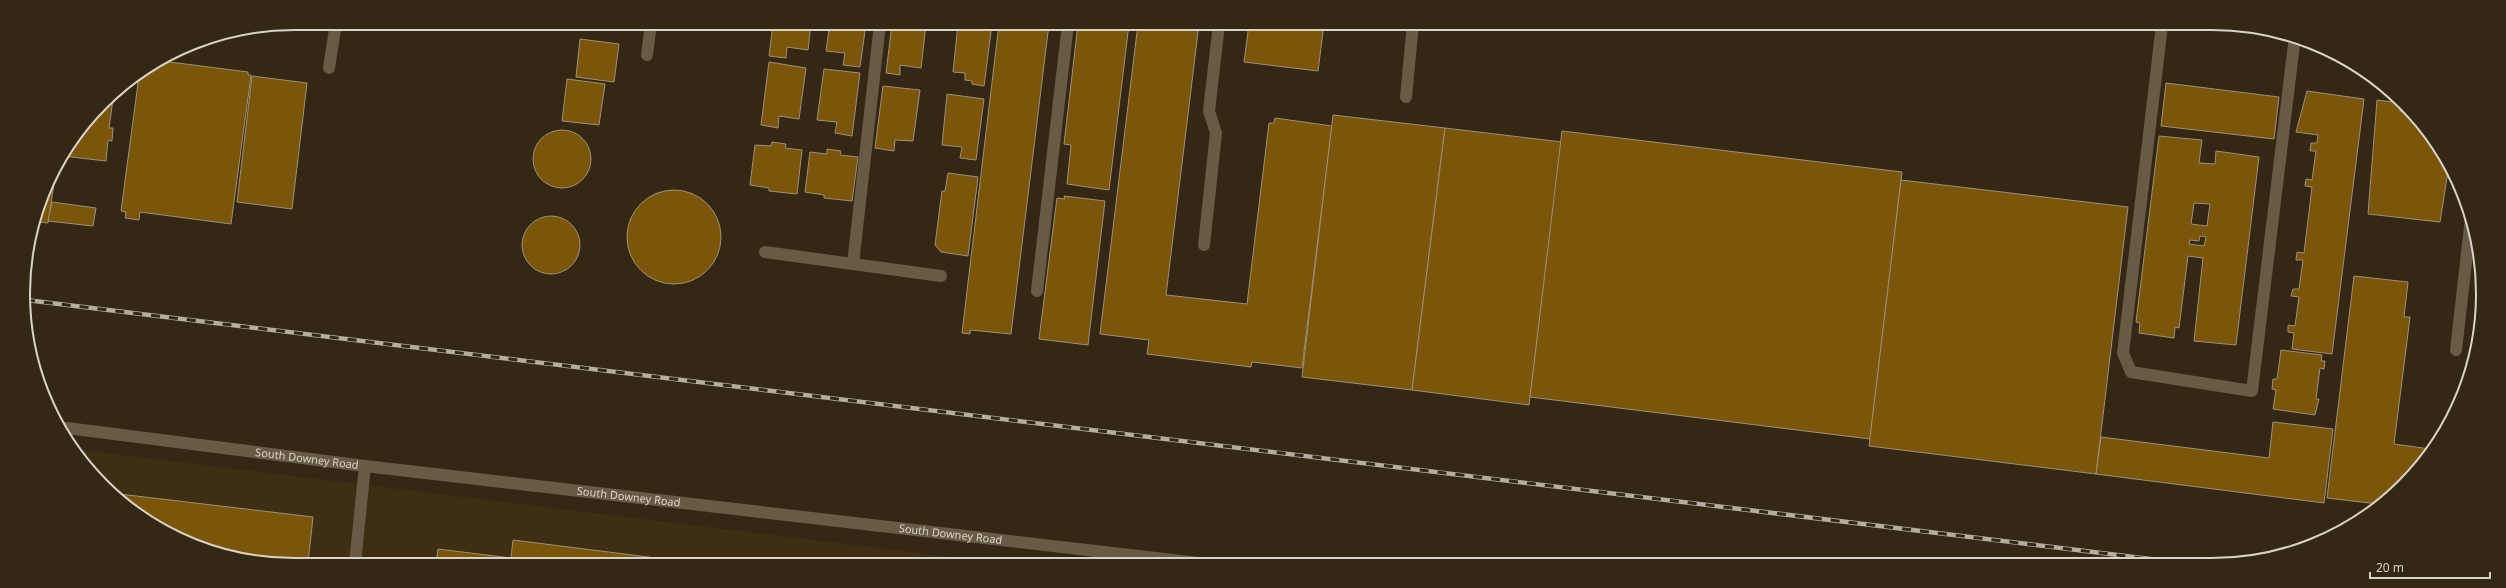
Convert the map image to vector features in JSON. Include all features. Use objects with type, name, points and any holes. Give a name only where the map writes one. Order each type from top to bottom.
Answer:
[{"type":"main road","points":[[330,68],[335,30]]},
{"type":"main road","points":[[647,55],[650,30]]},
{"type":"main road","points":[[853,264],[879,30]]},
{"type":"main road","points":[[1037,291],[1067,30]]},
{"type":"main road","points":[[1204,245],[1216,133],[1210,111],[1217,30]]},
{"type":"main road","points":[[1406,97],[1412,30]]},
{"type":"main road","points":[[2161,30],[2123,354],[2131,372],[2252,391],[2294,43]]},
{"type":"main road","points":[[2456,350],[2470,237]]},
{"type":"main road","points":[[765,252],[941,276]]},
{"type":"main road","name":"South Downey Road","points":[[66,428],[365,466],[1156,558]]},
{"type":"main road","points":[[355,558],[365,466]]},
{"type":"shaded area","points":[[81,450],[959,558],[294,558],[260,556],[242,553],[209,544],[162,523],[147,514],[107,481]]},
{"type":"building","points":[[772,30],[810,30],[808,50],[787,47],[786,58],[769,56]]},
{"type":"building","points":[[829,30],[865,30],[860,67],[843,65],[845,53],[826,51]]},
{"type":"building","points":[[891,30],[925,30],[921,68],[900,65],[900,75],[886,73]]},
{"type":"building","points":[[957,30],[991,30],[984,86],[972,84],[972,81],[965,80],[965,73],[953,72]]},
{"type":"building","points":[[998,30],[1048,30],[1011,334],[970,330],[970,334],[962,333]]},
{"type":"building","points":[[1077,30],[1128,30],[1109,190],[1067,184],[1071,145],[1064,144]]},
{"type":"building","points":[[1137,30],[1198,30],[1166,295],[1247,304],[1269,123],[1274,123],[1275,118],[1332,126],[1302,368],[1252,362],[1251,367],[1147,354],[1149,340],[1100,334]]},
{"type":"building","points":[[1248,30],[1323,30],[1318,71],[1244,62]]},
{"type":"building","points":[[580,39],[619,44],[614,82],[576,77]]},
{"type":"building","points":[[168,62],[248,72],[248,75],[251,75],[231,224],[140,212],[139,220],[125,218],[126,212],[121,211],[138,81]]},
{"type":"building","points":[[769,62],[806,68],[799,119],[779,116],[778,128],[761,125]]},
{"type":"building","points":[[824,69],[860,73],[852,136],[835,133],[837,122],[817,120]]},
{"type":"building","points":[[252,76],[307,83],[292,209],[237,202]]},
{"type":"building","points":[[567,79],[605,84],[599,125],[562,121]]},
{"type":"building","points":[[2166,83],[2279,97],[2274,139],[2161,126]]},
{"type":"building","points":[[883,86],[920,90],[913,141],[895,140],[894,151],[875,148]]},
{"type":"building","points":[[2307,91],[2364,99],[2332,354],[2292,349],[2294,333],[2288,332],[2288,325],[2295,326],[2299,297],[2291,296],[2293,289],[2299,289],[2303,260],[2296,260],[2297,252],[2304,253],[2312,187],[2305,186],[2306,179],[2312,180],[2316,151],[2310,151],[2311,143],[2317,143],[2318,135],[2296,132]]},
{"type":"building","points":[[947,94],[984,99],[976,160],[960,158],[962,147],[942,145]]},
{"type":"building","points":[[2377,100],[2393,102],[2432,147],[2448,174],[2440,222],[2368,214]]},
{"type":"building","points":[[113,102],[109,128],[113,128],[112,141],[108,140],[106,161],[68,157],[85,133]]},
{"type":"building","points":[[1333,115],[1445,128],[1412,390],[1302,377]]},
{"type":"building","points":[[1445,128],[1562,142],[1529,405],[1412,390]]},
{"type":"building","points":[[562,130],[578,135],[586,143],[591,159],[586,175],[578,183],[562,188],[546,183],[538,175],[533,159],[538,143],[546,135]]},
{"type":"building","points":[[1562,131],[1902,172],[1870,439],[1530,397]]},
{"type":"building","points":[[2159,136],[2202,140],[2199,163],[2215,164],[2216,151],[2259,157],[2236,345],[2194,341],[2203,258],[2188,256],[2179,328],[2175,327],[2174,338],[2139,333],[2140,323],[2136,322]],"holes":[[[2194,203],[2210,204],[2207,226],[2191,224]],[[2200,236],[2206,237],[2204,246],[2189,244],[2190,240],[2199,241]]]},
{"type":"building","points":[[772,142],[786,144],[785,148],[802,150],[797,194],[769,191],[769,188],[750,185],[755,145],[771,146]]},
{"type":"building","points":[[827,149],[841,151],[840,155],[858,157],[852,201],[824,198],[824,195],[805,192],[810,152],[827,154]]},
{"type":"building","points":[[948,173],[978,177],[968,256],[941,252],[935,245],[942,191],[945,191]]},
{"type":"building","points":[[1901,180],[2128,207],[2096,474],[1869,446]]},
{"type":"building","points":[[54,184],[48,223],[40,222]]},
{"type":"building","points":[[674,190],[692,193],[707,204],[718,219],[721,237],[718,255],[707,270],[692,281],[674,284],[656,281],[641,270],[630,255],[627,237],[630,219],[641,204],[656,193]]},
{"type":"building","points":[[1064,196],[1105,201],[1088,345],[1039,339],[1057,198],[1065,199]]},
{"type":"building","points":[[52,202],[96,208],[93,226],[48,221]]},
{"type":"building","points":[[551,216],[562,218],[575,229],[578,234],[580,245],[578,256],[567,269],[562,272],[551,274],[540,272],[527,261],[524,256],[522,245],[524,234],[535,221],[540,218]]},
{"type":"building","points":[[2354,276],[2408,282],[2404,317],[2410,317],[2394,444],[2426,448],[2399,481],[2373,503],[2327,498]]},
{"type":"building","points":[[2281,350],[2322,355],[2321,361],[2325,361],[2324,369],[2320,368],[2316,399],[2319,399],[2315,415],[2273,409],[2276,390],[2272,389],[2273,379],[2277,379]]},
{"type":"building","points":[[2273,422],[2333,429],[2324,503],[2096,474],[2101,437],[2269,458]]},
{"type":"building","points":[[123,494],[313,517],[309,558],[260,556],[242,553],[209,544],[177,531],[147,514]]},
{"type":"building","points":[[513,540],[656,558],[511,558]]},
{"type":"building","points":[[438,549],[511,558],[437,558]]},
{"type":"railway","points":[[30,301],[2142,558]]}]
